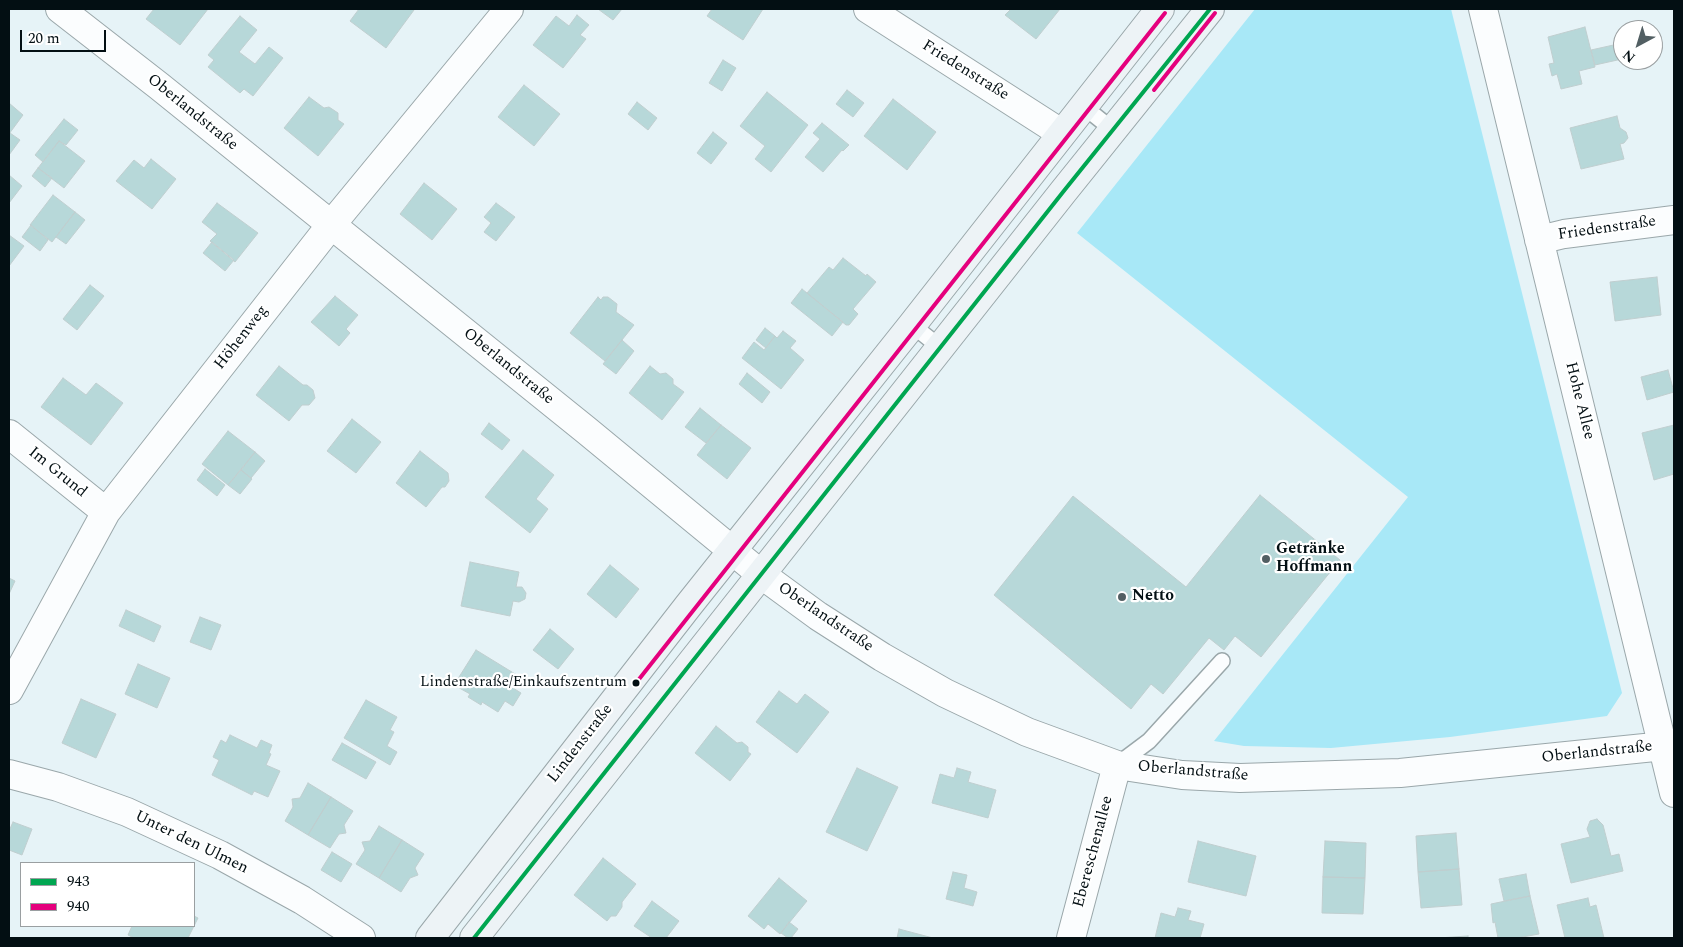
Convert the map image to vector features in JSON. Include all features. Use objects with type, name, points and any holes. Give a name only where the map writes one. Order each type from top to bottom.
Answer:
[{"type":"street","name":"Oberlandstraße","points":[[60,9],[332,225],[762,575],[818,616],[882,657],[945,694],[1026,732],[1117,765],[1182,775],[1240,778],[1400,772],[1668,746]]},
{"type":"street","name":"Höhenweg","points":[[9,690],[106,512],[332,225],[509,9]]},
{"type":"street","name":"Friedenstraße","points":[[868,9],[1061,134]]},
{"type":"street","name":"Lindenstraße","points":[[430,938],[732,551],[1160,9]]},
{"type":"street","points":[[474,938],[1210,9]]},
{"type":"street","name":"Hohe Allee","points":[[1483,9],[1642,655],[1668,746],[1674,793]]},
{"type":"street","name":"Friedenstraße","points":[[1539,240],[1564,234],[1674,220]]},
{"type":"street","name":"Im Grund","points":[[9,434],[106,512]]},
{"type":"street","name":"Ebereschenallee","points":[[1071,938],[1117,765]]},
{"type":"street","name":"Unter den Ulmen","points":[[9,774],[58,787],[127,812],[220,855],[302,900],[361,938]]},
{"type":"lane","points":[[1083,106],[1114,130]]},
{"type":"lane","points":[[912,325],[941,348]]},
{"type":"lane","points":[[1117,765],[1150,741],[1222,661]]},
{"type":"shaded area","points":[[1255,9],[1451,9],[1622,693],[1607,716],[1450,737],[1331,748],[1244,746],[1214,741],[1408,497],[1077,233]]},
{"type":"building","points":[[154,9],[208,9],[180,45],[146,19]]},
{"type":"building","points":[[359,9],[414,10],[386,48],[350,21]]},
{"type":"building","points":[[598,9],[622,9],[613,20]]},
{"type":"building","points":[[712,9],[763,9],[743,40],[707,16]]},
{"type":"building","points":[[1011,9],[1060,9],[1036,39],[1005,15]]},
{"type":"building","points":[[577,15],[589,25],[580,35],[586,39],[563,68],[533,45],[556,16],[569,26]]},
{"type":"building","points":[[240,16],[257,30],[239,52],[255,64],[269,47],[283,58],[253,96],[244,89],[240,93],[208,67],[214,60],[208,55]]},
{"type":"building","points":[[1585,27],[1595,67],[1579,71],[1582,84],[1561,89],[1557,74],[1552,76],[1549,64],[1554,63],[1548,37]]},
{"type":"building","points":[[1613,45],[1613,61],[1595,65],[1591,50]]},
{"type":"building","points":[[723,60],[736,68],[722,91],[709,83]]},
{"type":"building","points":[[524,85],[560,114],[534,146],[498,117]]},
{"type":"building","points":[[847,90],[864,103],[853,117],[836,104]]},
{"type":"building","points":[[767,92],[808,125],[771,172],[755,159],[765,146],[740,126]]},
{"type":"building","points":[[309,97],[324,108],[329,107],[338,113],[338,120],[344,124],[318,156],[284,128]]},
{"type":"building","points":[[893,99],[936,132],[907,170],[864,136]]},
{"type":"building","points":[[637,102],[657,118],[648,130],[628,114]]},
{"type":"building","points":[[9,103],[23,115],[9,134]]},
{"type":"building","points":[[1617,116],[1620,128],[1626,132],[1628,138],[1624,143],[1620,144],[1624,159],[1581,169],[1570,128]]},
{"type":"building","points":[[64,119],[78,130],[66,145],[59,141],[43,162],[35,155]]},
{"type":"building","points":[[822,123],[849,145],[842,150],[823,172],[805,157],[820,139],[813,133]]},
{"type":"building","points":[[713,132],[727,143],[711,164],[697,153]]},
{"type":"building","points":[[9,134],[20,140],[9,155]]},
{"type":"building","points":[[59,141],[85,161],[64,188],[38,168]]},
{"type":"building","points":[[151,159],[176,179],[152,209],[116,181],[134,160],[144,168]]},
{"type":"building","points":[[38,168],[52,178],[45,187],[32,176]]},
{"type":"building","points":[[9,175],[22,186],[9,203]]},
{"type":"building","points":[[424,183],[457,209],[432,240],[400,214]]},
{"type":"building","points":[[53,195],[75,212],[52,242],[30,225]]},
{"type":"building","points":[[217,203],[258,233],[235,262],[210,241],[217,234],[202,222]]},
{"type":"building","points":[[496,203],[515,217],[496,241],[484,232],[491,223],[484,217]]},
{"type":"building","points":[[75,212],[85,220],[66,244],[56,237]]},
{"type":"building","points":[[31,225],[48,240],[40,251],[22,237]]},
{"type":"building","points":[[9,235],[24,246],[9,266]]},
{"type":"building","points":[[212,242],[234,260],[225,271],[203,253]]},
{"type":"building","points":[[843,258],[876,282],[853,309],[858,314],[849,325],[846,325],[807,293],[829,267],[833,270]]},
{"type":"building","points":[[1657,277],[1661,315],[1615,321],[1610,282]]},
{"type":"building","points":[[90,285],[104,296],[77,330],[63,319]]},
{"type":"building","points":[[802,289],[843,322],[832,336],[791,303]]},
{"type":"building","points":[[335,296],[358,315],[346,329],[350,333],[339,346],[311,322]]},
{"type":"building","points":[[598,297],[601,300],[603,297],[608,297],[617,304],[616,312],[634,325],[605,361],[570,333]]},
{"type":"building","points":[[765,328],[775,336],[766,348],[756,340]]},
{"type":"building","points":[[783,331],[796,341],[790,348],[804,360],[781,389],[742,358],[754,342],[764,350],[775,336],[777,338]]},
{"type":"building","points":[[622,340],[634,351],[616,374],[603,364]]},
{"type":"building","points":[[279,366],[303,385],[307,385],[313,390],[315,398],[309,405],[302,405],[289,421],[256,395]]},
{"type":"building","points":[[650,366],[660,374],[666,373],[673,379],[673,384],[684,392],[662,420],[629,393]]},
{"type":"building","points":[[1668,370],[1674,392],[1647,400],[1641,377]]},
{"type":"building","points":[[747,373],[770,392],[762,403],[739,384]]},
{"type":"building","points":[[63,378],[86,395],[96,383],[123,403],[91,445],[41,407]]},
{"type":"building","points":[[700,408],[721,425],[706,443],[685,427]]},
{"type":"building","points":[[352,419],[381,442],[356,473],[327,451]]},
{"type":"building","points":[[489,423],[510,440],[502,450],[481,434]]},
{"type":"building","points":[[721,425],[751,448],[727,479],[697,455]]},
{"type":"building","points":[[1674,425],[1674,474],[1654,480],[1642,433]]},
{"type":"building","points":[[228,431],[255,452],[228,485],[202,464]]},
{"type":"building","points":[[523,450],[554,475],[536,499],[548,509],[530,533],[485,497]]},
{"type":"building","points":[[420,451],[448,473],[449,481],[426,507],[396,483]]},
{"type":"building","points":[[255,452],[265,461],[251,478],[241,470]]},
{"type":"building","points":[[205,469],[225,485],[217,496],[197,480]]},
{"type":"building","points":[[241,470],[252,479],[240,494],[228,485]]},
{"type":"building","points":[[1260,495],[1340,560],[1261,657],[1235,636],[1224,650],[1209,638],[1163,694],[1151,684],[1131,709],[994,595],[1073,496],[1186,587]]},
{"type":"building","points":[[470,562],[519,572],[516,587],[522,587],[526,593],[525,599],[519,602],[513,601],[510,616],[461,606]]},
{"type":"building","points":[[610,565],[639,589],[616,618],[587,594]]},
{"type":"building","points":[[9,578],[15,581],[9,594]]},
{"type":"building","points":[[126,610],[161,626],[154,642],[119,626]]},
{"type":"building","points":[[200,617],[221,625],[211,650],[190,642]]},
{"type":"building","points":[[550,629],[574,649],[558,669],[533,650]]},
{"type":"building","points":[[476,650],[520,677],[513,688],[521,693],[513,706],[505,701],[498,712],[482,702],[481,705],[468,697],[470,694],[454,685]]},
{"type":"building","points":[[138,664],[170,678],[157,708],[125,694]]},
{"type":"building","points":[[779,691],[797,704],[805,694],[829,712],[797,753],[756,722]]},
{"type":"building","points":[[81,699],[116,714],[96,758],[62,743]]},
{"type":"building","points":[[366,700],[397,717],[390,730],[394,732],[387,746],[397,752],[390,765],[344,738]]},
{"type":"building","points":[[716,726],[737,743],[742,742],[748,747],[748,752],[751,754],[730,781],[695,753]]},
{"type":"building","points":[[230,735],[257,748],[261,740],[272,745],[269,753],[271,754],[266,765],[280,771],[268,797],[254,791],[252,795],[212,775],[219,760],[213,757],[221,740],[226,743]]},
{"type":"building","points":[[342,743],[376,762],[366,779],[332,760]]},
{"type":"building","points":[[857,768],[898,787],[867,851],[826,832]]},
{"type":"building","points":[[957,768],[971,772],[968,782],[996,790],[988,818],[932,803],[940,774],[954,778]]},
{"type":"building","points":[[308,783],[331,797],[308,835],[285,821],[293,807],[292,799],[300,798]]},
{"type":"building","points":[[331,797],[353,811],[344,825],[346,833],[339,834],[330,848],[308,835]]},
{"type":"building","points":[[1597,819],[1603,825],[1611,856],[1619,854],[1623,871],[1571,883],[1561,844],[1590,837],[1587,829],[1590,821]]},
{"type":"building","points":[[13,822],[32,829],[22,855],[9,850],[9,831]]},
{"type":"building","points":[[379,826],[402,840],[379,878],[356,864],[365,850],[362,842],[370,841]]},
{"type":"building","points":[[1456,833],[1459,869],[1418,872],[1416,836]]},
{"type":"building","points":[[402,840],[424,854],[415,868],[418,875],[410,878],[401,892],[379,878]]},
{"type":"building","points":[[1198,841],[1256,856],[1246,896],[1188,882]]},
{"type":"building","points":[[1325,841],[1366,843],[1365,878],[1323,877]]},
{"type":"building","points":[[332,852],[352,864],[341,882],[321,870]]},
{"type":"building","points":[[603,858],[636,884],[622,902],[622,907],[616,916],[611,916],[607,921],[574,895]]},
{"type":"building","points":[[1459,869],[1462,905],[1421,908],[1418,872]]},
{"type":"building","points":[[953,872],[967,875],[964,888],[977,892],[973,906],[946,899]]},
{"type":"building","points":[[1526,874],[1530,896],[1504,901],[1499,879]]},
{"type":"building","points":[[1323,877],[1365,878],[1363,914],[1322,913]]},
{"type":"building","points":[[779,878],[807,901],[780,934],[768,924],[764,929],[748,916]]},
{"type":"building","points":[[1530,896],[1539,934],[1517,938],[1498,938],[1495,922],[1493,923],[1491,904]]},
{"type":"building","points":[[1588,898],[1590,907],[1596,905],[1604,938],[1565,938],[1557,905]]},
{"type":"building","points":[[652,901],[679,921],[666,938],[652,938],[634,926]]},
{"type":"building","points":[[1178,908],[1191,911],[1188,920],[1204,924],[1200,938],[1155,938],[1161,913],[1175,917]]},
{"type":"building","points":[[789,922],[798,929],[791,938],[781,933]]},
{"type":"building","points":[[132,927],[194,927],[188,938],[134,938],[128,935]]},
{"type":"building","points":[[899,929],[933,938],[897,938]]},
{"type":"building","points":[[1468,936],[1468,938],[1438,938]]},
{"type":"transit line","name":"943","points":[[474,938],[1063,192],[1210,9]]},
{"type":"transit line","name":"940","points":[[636,683],[1165,13]]},
{"type":"transit line","name":"940","points":[[1154,90],[1215,13]]},
{"type":"place","name":"Getränke Hoffmann","points":[[1266,559]]},
{"type":"place","name":"Netto","points":[[1122,597]]},
{"type":"place","name":"Lindenstraße/Einkaufszentrum","points":[[636,683]]}]
